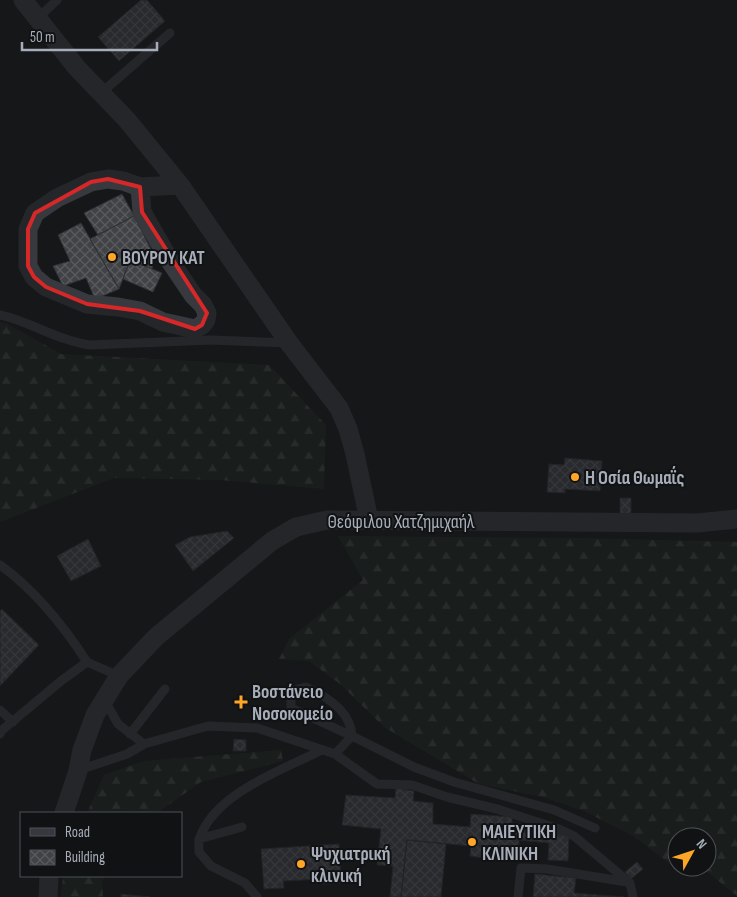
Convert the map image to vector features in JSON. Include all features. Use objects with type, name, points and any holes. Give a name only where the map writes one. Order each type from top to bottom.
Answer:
[{"type":"street","points":[[23,0],[77,68],[126,120],[180,184],[290,343],[339,408],[353,446],[369,520]]},
{"type":"street","points":[[140,187],[142,212],[170,260],[207,313],[206,320],[195,329],[163,322],[140,311],[87,304],[46,287],[34,277],[28,266],[28,229],[35,213],[57,198],[91,182],[108,179],[123,181],[140,187],[180,184]]},
{"type":"street","name":"Θεόφιλου Χατζημιχαήλ","points":[[64,812],[94,714],[119,676],[156,637],[272,541],[296,528],[327,520],[697,524],[737,519]]},
{"type":"street","points":[[48,897],[49,877]]},
{"type":"lane","points":[[37,19],[57,0]]},
{"type":"lane","points":[[101,93],[170,33]]},
{"type":"lane","points":[[0,315],[16,319],[74,343],[90,345],[211,340],[290,343]]},
{"type":"lane","points":[[0,565],[21,580],[64,628],[87,662],[119,676]]},
{"type":"lane","points":[[0,734],[1,731],[61,681],[87,662]]},
{"type":"lane","points":[[335,754],[352,736],[352,727],[344,714],[324,695],[306,687],[298,689],[292,695],[291,708],[352,736],[392,758],[454,782],[554,810],[595,828]]},
{"type":"lane","points":[[130,734],[165,689]]},
{"type":"lane","points":[[104,700],[114,719],[144,744]]},
{"type":"lane","points":[[0,710],[13,722]]},
{"type":"lane","points":[[78,770],[127,754],[144,744],[208,726],[257,728],[335,754],[377,784],[412,785],[447,797],[497,808],[560,829],[574,836],[630,883],[633,897]]},
{"type":"lane","points":[[256,897],[245,883],[211,866],[198,852],[199,839],[208,822],[223,803],[245,789],[322,750]]},
{"type":"lane","points":[[199,839],[242,827]]},
{"type":"lane","points":[[518,897],[521,868],[547,870],[630,883]]},
{"type":"highlighted area","points":[[108,179],[140,187],[142,212],[207,313],[202,325],[195,329],[140,311],[87,304],[46,287],[34,277],[28,266],[28,229],[35,213],[91,182]]},
{"type":"green space","points":[[0,322],[6,323],[61,354],[269,365],[326,425],[324,489],[220,480],[114,478],[0,522]]},
{"type":"green space","points":[[338,536],[581,538],[737,542],[737,896],[713,877],[717,877],[717,827],[667,827],[667,862],[633,836],[584,811],[543,797],[479,784],[384,727],[340,684],[309,661],[279,659],[289,639],[363,580]]},
{"type":"green space","points":[[281,750],[283,761],[201,782],[158,812],[87,812],[104,775],[144,761]]},
{"type":"green space","points":[[63,877],[104,877],[102,881],[103,897],[61,897]]},
{"type":"building","points":[[141,0],[147,0],[165,21],[119,61],[98,37]]},
{"type":"building","points":[[122,194],[134,216],[98,235],[84,213]]},
{"type":"building","points":[[134,216],[154,255],[152,269],[130,260],[119,289],[90,239]]},
{"type":"building","points":[[81,223],[119,289],[95,299],[86,278],[63,286],[53,266],[70,261],[58,235]]},
{"type":"building","points":[[130,260],[162,273],[153,292],[123,279]]},
{"type":"building","name":"Η Οσία Θωμαΐς","points":[[565,458],[602,461],[600,491],[565,489],[565,493],[547,492],[549,464],[564,465]]},
{"type":"building","points":[[620,498],[631,498],[631,514],[620,514]]},
{"type":"building","points":[[227,531],[234,538],[193,571],[175,545],[190,537]]},
{"type":"building","points":[[88,539],[101,566],[71,581],[57,556]]},
{"type":"building","points":[[2,609],[39,645],[0,686],[0,611]]},
{"type":"building","points":[[234,739],[246,740],[246,751],[233,751]]},
{"type":"building","name":"ΜΑΙΕΥΤΙΚΗ ΚΛΙΝΙΚΗ","points":[[396,788],[414,791],[413,801],[433,803],[433,824],[470,827],[471,814],[512,817],[512,823],[531,824],[531,830],[569,835],[568,861],[548,860],[549,843],[519,840],[519,858],[491,851],[490,859],[470,856],[471,846],[407,840],[401,897],[390,897],[393,866],[377,865],[381,829],[342,825],[346,795],[395,798]]},
{"type":"building","points":[[407,840],[446,844],[441,897],[401,897]]},
{"type":"building","name":"Ψυχιατρική κλινική","points":[[339,844],[341,883],[323,884],[323,879],[283,881],[284,888],[264,889],[261,849]]},
{"type":"building","points":[[637,862],[643,869],[631,879],[625,872]]},
{"type":"building","points":[[535,874],[576,878],[574,893],[624,897],[533,897]]},
{"type":"building","points":[[121,894],[150,897],[121,897]]},
{"type":"place","name":"ΒΟΥΡΟΥ ΚΑΤ","points":[[112,257]]},
{"type":"place","name":"Η Οσία Θωμαΐς","points":[[575,477]]},
{"type":"place","name":"Βοστάνειο Νοσοκομείο","points":[[241,702]]},
{"type":"place","name":"ΜΑΙΕΥΤΙΚΗ ΚΛΙΝΙΚΗ","points":[[472,842]]},
{"type":"place","name":"Ψυχιατρική κλινική","points":[[301,864]]}]
